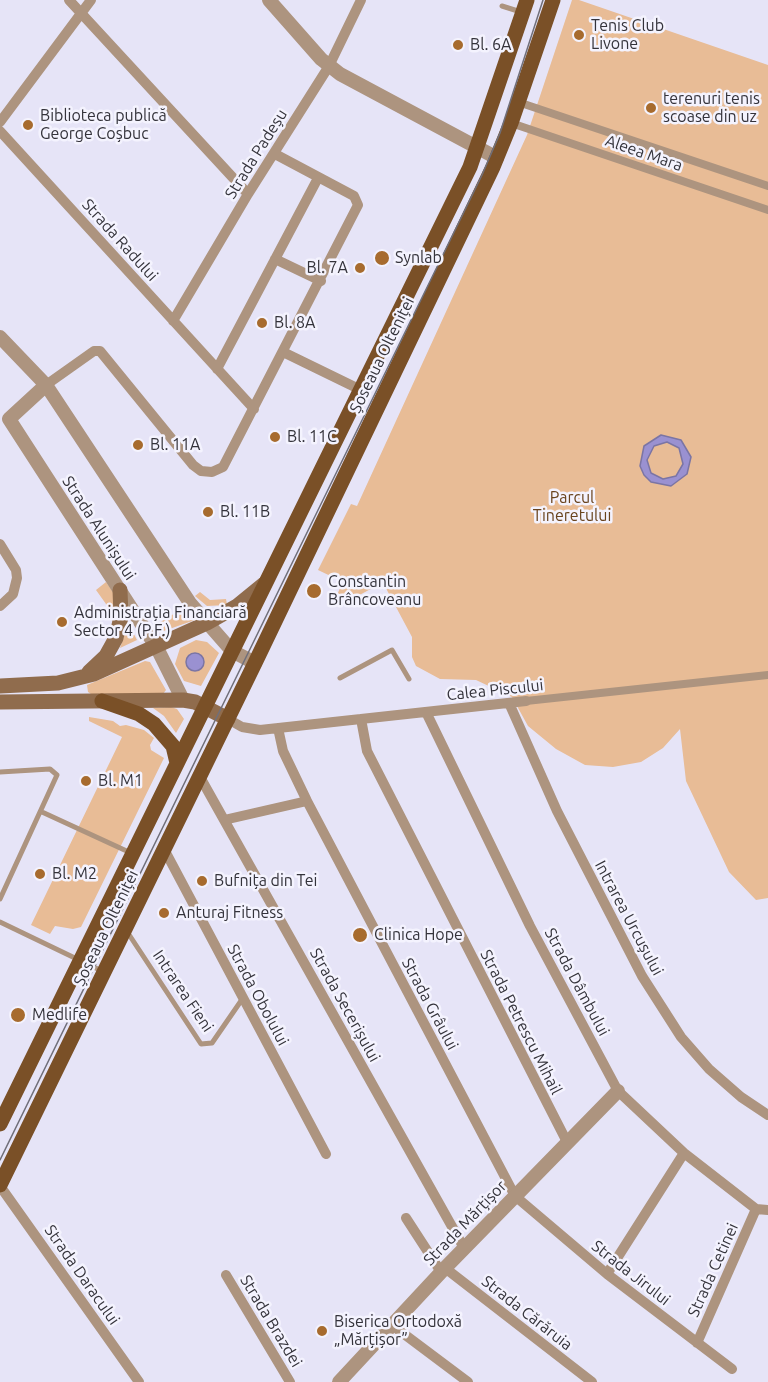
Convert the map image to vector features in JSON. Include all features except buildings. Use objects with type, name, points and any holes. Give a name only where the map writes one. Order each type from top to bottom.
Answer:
[{"type":"main road","name":"Șoseaua Olteniței","points":[[0,1185],[200,777],[497,158],[553,0]]},
{"type":"main road","name":"Șoseaua Olteniței","points":[[0,1124],[478,148],[524,6]]},
{"type":"main road","points":[[0,686],[80,679],[157,648],[207,623],[237,606],[264,584]]},
{"type":"main road","points":[[80,679],[99,664],[116,638],[121,617],[120,590]]},
{"type":"main road","points":[[102,700],[139,714],[154,724],[173,746],[177,763]]},
{"type":"main road","points":[[0,702],[183,700],[205,706],[228,719]]},
{"type":"street","points":[[69,0],[248,194]]},
{"type":"street","points":[[0,122],[91,0]]},
{"type":"street","points":[[269,0],[329,66],[362,88],[497,158]]},
{"type":"street","name":"Strada Padeșu","points":[[173,321],[248,194],[329,66],[361,0]]},
{"type":"street","name":"Aleea Mara","points":[[518,102],[768,186]]},
{"type":"street","name":"Aleea Mara","points":[[511,123],[768,210]]},
{"type":"street","name":"Strada Radului","points":[[0,131],[254,409]]},
{"type":"street","points":[[46,385],[94,351],[100,351],[192,465],[206,472],[216,472],[223,467],[321,281],[356,211],[358,201],[354,196],[275,154]]},
{"type":"street","points":[[217,369],[318,178]]},
{"type":"street","points":[[275,259],[321,281]]},
{"type":"street","name":"Strada Alunișului","points":[[0,337],[46,385],[183,594],[231,651],[255,663]]},
{"type":"street","points":[[283,352],[361,390]]},
{"type":"street","name":"Strada Alunișului","points":[[46,385],[4,422],[120,590],[157,648],[183,700]]},
{"type":"street","points":[[0,544],[16,570],[17,578],[13,594],[0,606]]},
{"type":"street","name":"Calea Piscului","points":[[228,719],[254,730],[768,675]]},
{"type":"street","name":"Intrarea Urcușului","points":[[509,703],[561,821],[642,976],[681,1037],[709,1069],[741,1097],[768,1115]]},
{"type":"street","name":"Strada Dâmbului","points":[[426,712],[530,926],[618,1092],[684,1153],[756,1209]]},
{"type":"street","name":"Strada Petrescu Mihail","points":[[361,719],[367,751],[567,1142]]},
{"type":"street","name":"Strada Grâului","points":[[278,728],[283,751],[307,801],[515,1196]]},
{"type":"street","name":"Strada Secerișului","points":[[200,777],[464,1248]]},
{"type":"street","points":[[224,820],[307,801]]},
{"type":"street","name":"Strada Obolului","points":[[164,849],[326,1154]]},
{"type":"street","name":"Strada Mărțișor","points":[[342,1381],[464,1248],[618,1092]]},
{"type":"street","points":[[607,1274],[684,1153]]},
{"type":"street","name":"Strada Daracului","points":[[0,1185],[139,1382]]},
{"type":"street","name":"Strada Jirului","points":[[515,1196],[607,1274],[732,1369]]},
{"type":"street","points":[[756,1209],[768,1210]]},
{"type":"street","name":"Strada Cetinei","points":[[697,1343],[756,1209]]},
{"type":"street","name":"Strada Cărăruia","points":[[405,1218],[443,1270],[592,1382]]},
{"type":"street","name":"Strada Brazdei","points":[[226,1275],[290,1382]]},
{"type":"street","points":[[392,1325],[468,1382]]},
{"type":"lane","points":[[502,6],[524,6]]},
{"type":"lane","points":[[340,678],[392,650],[409,679]]},
{"type":"lane","points":[[0,772],[55,771],[57,780],[0,899]]},
{"type":"lane","points":[[42,812],[133,854]]},
{"type":"lane","points":[[0,922],[104,972]]},
{"type":"lane","name":"Intrarea Fieni","points":[[125,929],[201,1044],[212,1043],[243,998]]},
{"type":"green space","name":"Parcul Tineretului","points":[[572,0],[579,0],[768,65],[768,898],[756,900],[729,872],[686,781],[680,729],[663,748],[641,762],[613,767],[585,765],[556,749],[528,726],[512,697],[476,680],[440,679],[416,666],[412,657],[412,637],[381,579],[378,585],[343,604],[335,599],[343,582],[318,570],[351,504],[357,506],[527,135]]},
{"type":"green space","points":[[106,582],[115,595],[113,623],[111,611],[96,590]]},
{"type":"green space","points":[[200,592],[210,600],[226,599],[227,605],[207,606],[195,596]]},
{"type":"green space","points":[[185,607],[195,620],[158,633],[154,626]]},
{"type":"green space","points":[[128,623],[137,640],[120,648],[125,633]]},
{"type":"green space","points":[[196,640],[207,642],[219,653],[201,686],[184,681],[175,664],[180,648]]},
{"type":"green space","points":[[145,661],[150,662],[166,690],[163,694],[91,694],[88,692],[87,685]]},
{"type":"green space","points":[[153,708],[177,709],[184,719],[176,733],[164,716]]},
{"type":"green space","points":[[89,717],[144,730],[154,738],[150,745],[151,750],[164,758],[81,927],[73,929],[55,926],[50,934],[31,925],[122,737],[89,721]]},
{"type":"shaded area","points":[[661,435],[681,440],[691,457],[687,474],[671,486],[651,482],[644,475],[640,466],[644,446]],"holes":[[[667,442],[679,448],[683,464],[676,476],[663,479],[651,473],[647,460],[654,446]]]},
{"type":"shaded area","points":[[195,653],[201,656],[204,662],[201,668],[195,671],[189,668],[186,662],[189,656]]},
{"type":"tram line","points":[[0,1160],[482,175],[500,133],[543,0]]},
{"type":"place","name":"Tenis Club Livone","points":[[579,35]]},
{"type":"place","name":"Bl. 6A","points":[[458,45]]},
{"type":"place","name":"terenuri tenis scoase din uz","points":[[651,108]]},
{"type":"place","name":"Biblioteca publică George Coșbuc","points":[[28,125]]},
{"type":"place","name":"Synlab","points":[[382,258]]},
{"type":"place","name":"Bl. 7A","points":[[360,268]]},
{"type":"place","name":"Bl. 8A","points":[[262,323]]},
{"type":"place","name":"Bl. 11C","points":[[275,437]]},
{"type":"place","name":"Bl. 11A","points":[[138,445]]},
{"type":"place","name":"Bl. 11B","points":[[208,512]]},
{"type":"place","name":"Constantin Brâncoveanu","points":[[314,591]]},
{"type":"place","name":"Administrația Financiară Sector 4 (P.F.)","points":[[62,622]]},
{"type":"place","name":"Bl. M1","points":[[86,781]]},
{"type":"place","name":"Bl. M2","points":[[40,874]]},
{"type":"place","name":"Bufnița din Tei","points":[[202,881]]},
{"type":"place","name":"Anturaj Fitness","points":[[164,913]]},
{"type":"place","name":"Clinica Hope","points":[[360,935]]},
{"type":"place","name":"Medlife","points":[[18,1015]]},
{"type":"place","name":"Biserica Ortodoxă „Mărțișor”","points":[[322,1331]]}]
